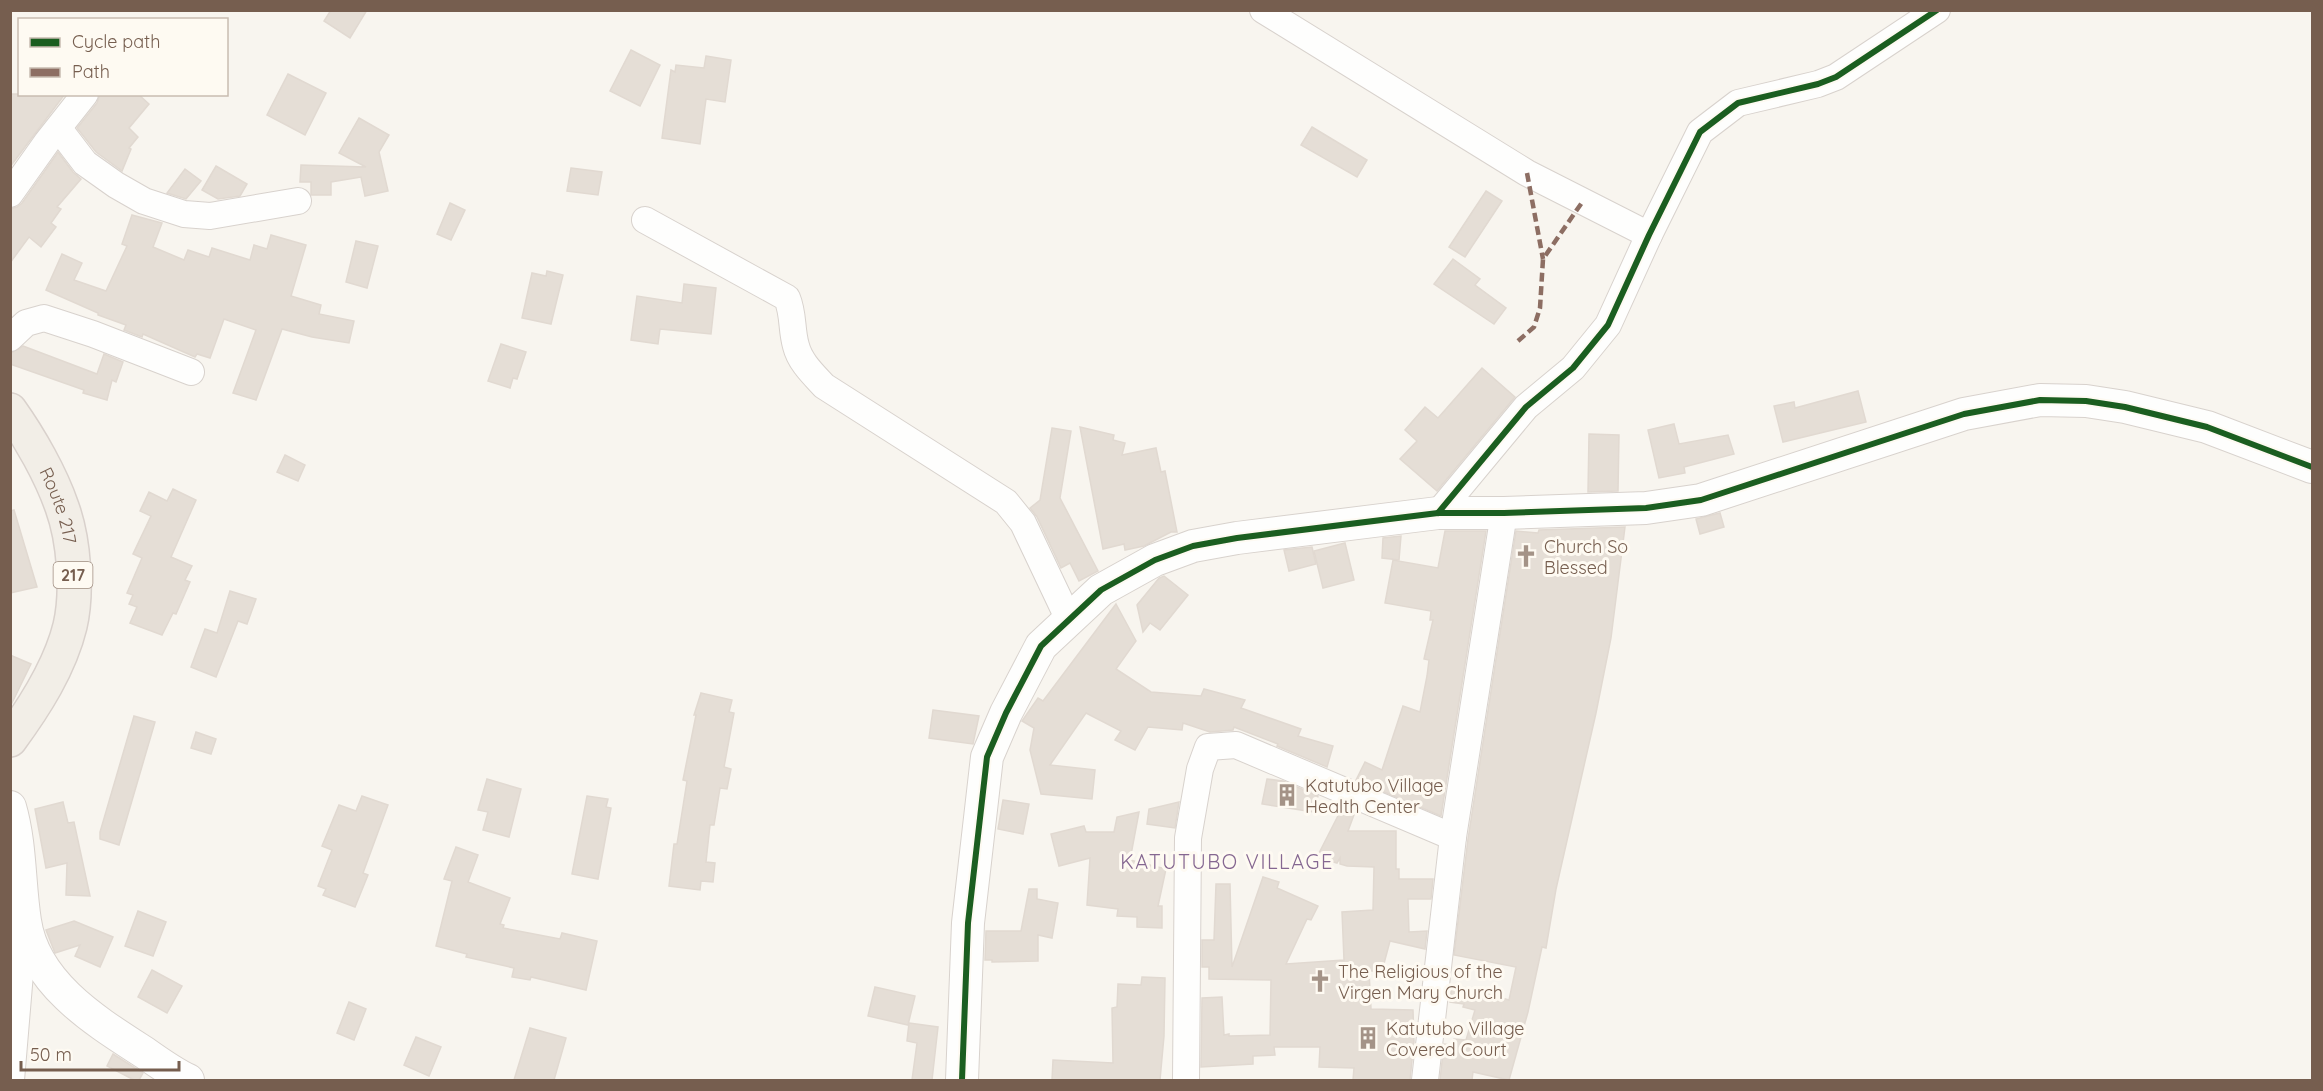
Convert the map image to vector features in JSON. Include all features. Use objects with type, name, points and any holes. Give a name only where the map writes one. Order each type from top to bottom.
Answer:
[{"type":"main road","name":"Route 217","points":[[10,410],[23,428],[62,507],[69,536],[74,586],[70,626],[59,659],[38,700],[10,740]]},
{"type":"street","points":[[1263,10],[1510,163],[1649,235]]},
{"type":"street","points":[[1438,513],[1526,407],[1573,368],[1608,325],[1700,132],[1738,104],[1818,84],[1836,77],[1937,10]]},
{"type":"street","points":[[10,194],[84,96]]},
{"type":"street","points":[[59,129],[85,163],[116,186],[144,201],[184,214],[210,216],[298,201]]},
{"type":"street","points":[[645,220],[787,298],[792,311],[796,346],[806,367],[824,386],[1006,502],[1023,523],[1069,620]]},
{"type":"street","points":[[10,338],[26,323],[44,318],[93,334],[191,372]]},
{"type":"street","points":[[962,1080],[968,923],[987,757],[1006,713],[1041,646],[1101,590],[1155,560],[1193,546],[1238,538],[1438,513],[1646,508],[1701,500],[1964,414],[2040,400],[2086,400],[2196,424],[2313,467]]},
{"type":"street","points":[[1425,1080],[1453,837],[1504,513]]},
{"type":"street","points":[[1186,1080],[1188,838],[1200,769],[1208,747],[1236,745],[1453,837]]},
{"type":"street","points":[[10,807],[15,825],[25,923],[11,1080]]},
{"type":"street","points":[[25,923],[35,955],[54,983],[102,1026],[188,1080]]},
{"type":"building","points":[[331,10],[367,10],[350,38],[324,21]]},
{"type":"building","points":[[631,50],[660,65],[640,106],[610,91]]},
{"type":"building","points":[[706,56],[731,60],[725,102],[706,99],[700,144],[662,138],[671,70],[675,72],[676,65],[704,68]]},
{"type":"building","points":[[288,74],[326,93],[305,135],[267,115]]},
{"type":"building","points":[[10,94],[63,96],[10,167]]},
{"type":"building","points":[[99,96],[140,96],[149,104],[129,128],[138,137],[129,148],[131,149],[122,171],[96,152],[77,128],[97,103]]},
{"type":"building","points":[[359,118],[389,135],[379,152],[388,191],[365,196],[361,177],[331,182],[331,195],[311,195],[311,182],[300,182],[301,165],[366,167],[339,153]]},
{"type":"building","points":[[1312,127],[1367,160],[1357,177],[1301,145]]},
{"type":"building","points":[[58,152],[81,179],[57,207],[61,209],[51,223],[56,227],[41,247],[29,237],[10,263],[10,209],[22,203]]},
{"type":"building","points":[[216,166],[247,184],[240,196],[218,199],[202,190]]},
{"type":"building","points":[[571,168],[602,172],[598,195],[567,191]]},
{"type":"building","points":[[185,169],[201,181],[186,199],[167,193]]},
{"type":"building","points":[[1486,191],[1502,201],[1465,257],[1449,247]]},
{"type":"building","points":[[450,203],[465,210],[451,240],[437,234]]},
{"type":"building","points":[[132,215],[162,223],[153,247],[184,260],[188,250],[209,257],[212,248],[250,260],[254,245],[267,249],[271,235],[306,245],[291,296],[321,305],[319,314],[354,321],[349,343],[282,329],[256,400],[233,393],[256,330],[224,319],[210,358],[197,354],[195,357],[143,334],[142,337],[124,330],[126,325],[98,315],[98,313],[46,290],[62,254],[82,263],[74,280],[106,291],[127,246],[122,244]]},
{"type":"building","points":[[356,241],[378,246],[367,288],[346,282]]},
{"type":"building","points":[[1453,259],[1480,279],[1475,285],[1506,308],[1494,324],[1434,284]]},
{"type":"building","points":[[547,271],[563,275],[551,324],[522,318],[532,273],[546,276]]},
{"type":"building","points":[[684,284],[716,288],[711,334],[660,329],[658,344],[631,340],[637,296],[682,303]]},
{"type":"building","points":[[501,344],[526,352],[517,379],[513,378],[510,388],[488,381]]},
{"type":"building","points":[[23,346],[97,374],[104,354],[123,362],[116,382],[112,380],[107,400],[10,364],[11,353]]},
{"type":"building","points":[[1482,368],[1515,397],[1437,491],[1400,459],[1417,441],[1405,430],[1425,407],[1438,418]]},
{"type":"building","points":[[1858,391],[1866,422],[1783,442],[1774,406],[1794,402],[1795,408]]},
{"type":"building","points":[[1674,424],[1679,444],[1728,435],[1734,454],[1684,467],[1685,473],[1659,478],[1648,430]]},
{"type":"building","points":[[1080,427],[1114,435],[1113,440],[1125,443],[1122,455],[1156,448],[1161,472],[1165,471],[1177,532],[1171,532],[1144,546],[1125,550],[1124,544],[1103,549]]},
{"type":"building","points":[[1052,428],[1071,431],[1060,498],[1098,571],[1079,581],[1070,563],[1061,568],[1037,517],[1030,508],[1040,500]]},
{"type":"building","points":[[1589,434],[1619,435],[1618,491],[1588,492]]},
{"type":"building","points":[[285,455],[305,465],[298,481],[277,472]]},
{"type":"building","points":[[173,489],[196,500],[171,557],[192,566],[185,580],[190,582],[176,614],[173,613],[162,635],[130,623],[137,607],[129,604],[133,595],[127,593],[142,558],[133,554],[151,516],[140,511],[149,492],[167,501]]},
{"type":"building","points":[[14,510],[37,587],[10,593],[10,511]]},
{"type":"building","points":[[1720,513],[1724,527],[1700,534],[1696,519]]},
{"type":"building","points":[[1625,527],[1611,638],[1596,713],[1556,889],[1546,948],[1542,947],[1528,1012],[1509,1080],[1473,1072],[1472,1080],[1440,1080],[1444,1044],[1453,1045],[1454,1039],[1466,1040],[1475,1010],[1463,1007],[1464,1004],[1450,1002],[1452,984],[1509,1000],[1516,967],[1454,955],[1468,839],[1516,531],[1538,533],[1539,530]]},
{"type":"building","points":[[1445,531],[1486,531],[1441,816],[1356,780],[1365,762],[1382,770],[1403,706],[1420,712],[1427,676],[1429,660],[1424,659],[1433,620],[1430,620],[1431,611],[1385,603],[1393,560],[1438,568]]},
{"type":"building","points":[[1401,536],[1399,560],[1382,558],[1383,538]]},
{"type":"building","points":[[1345,543],[1354,580],[1323,588],[1314,551]]},
{"type":"building","points":[[1312,547],[1316,564],[1289,571],[1284,550]]},
{"type":"building","points":[[1164,576],[1188,595],[1160,630],[1150,623],[1143,632],[1137,605],[1159,578]]},
{"type":"building","points":[[230,591],[256,599],[247,624],[238,621],[216,677],[191,667],[205,629],[217,633]]},
{"type":"building","points":[[1116,604],[1136,641],[1116,669],[1151,692],[1201,696],[1204,689],[1245,700],[1241,708],[1301,729],[1298,736],[1333,746],[1327,767],[1234,727],[1233,730],[1210,732],[1183,723],[1182,730],[1148,727],[1135,750],[1115,740],[1121,731],[1086,713],[1050,765],[1095,770],[1092,799],[1041,794],[1030,750],[1034,728],[1022,721],[1038,698],[1043,701]]},
{"type":"building","points":[[10,655],[31,664],[10,707]]},
{"type":"building","points":[[701,693],[732,700],[729,712],[734,713],[724,767],[731,769],[727,789],[720,788],[714,825],[710,825],[706,862],[715,863],[713,882],[701,881],[700,890],[669,886],[674,844],[677,844],[687,781],[683,780],[696,715],[694,715]]},
{"type":"building","points":[[933,710],[979,716],[973,744],[929,738]]},
{"type":"building","points":[[134,716],[155,722],[119,845],[100,839],[100,832]]},
{"type":"building","points":[[196,732],[216,739],[211,754],[191,748]]},
{"type":"building","points":[[487,779],[521,789],[509,837],[483,830],[488,812],[478,810]]},
{"type":"building","name":"Katutubo Village Health Center","points":[[1267,779],[1283,781],[1318,796],[1313,812],[1262,804]]},
{"type":"building","points":[[362,796],[388,805],[363,873],[368,875],[355,907],[323,895],[326,889],[318,886],[332,850],[322,846],[339,805],[356,811]]},
{"type":"building","points":[[587,796],[608,799],[606,807],[611,808],[598,879],[572,874]]},
{"type":"building","points":[[1003,800],[1029,804],[1023,834],[998,829]]},
{"type":"building","points":[[63,802],[68,823],[74,822],[90,896],[66,895],[67,863],[46,868],[35,809]]},
{"type":"building","points":[[1179,802],[1175,828],[1147,824],[1149,809]]},
{"type":"building","points":[[1343,806],[1355,812],[1348,831],[1396,831],[1396,869],[1399,869],[1399,879],[1433,879],[1431,899],[1408,899],[1409,932],[1427,931],[1425,949],[1390,941],[1382,971],[1369,971],[1371,1009],[1413,1010],[1414,1041],[1410,1080],[1353,1080],[1354,1068],[1319,1067],[1320,1047],[1274,1047],[1275,1055],[1253,1056],[1253,1064],[1201,1067],[1202,998],[1222,997],[1224,1035],[1270,1035],[1271,980],[1209,979],[1209,967],[1202,967],[1202,940],[1214,940],[1216,884],[1230,884],[1232,967],[1263,877],[1279,882],[1277,888],[1318,906],[1311,920],[1307,919],[1286,964],[1344,960],[1342,912],[1373,910],[1374,867],[1347,866],[1340,864],[1340,858],[1337,863],[1317,857]]},
{"type":"building","points":[[1139,812],[1130,860],[1166,869],[1158,906],[1162,906],[1162,928],[1137,927],[1137,917],[1117,916],[1118,909],[1087,905],[1090,858],[1059,866],[1051,834],[1084,826],[1086,832],[1114,832],[1117,817]]},
{"type":"building","points":[[456,847],[478,855],[468,882],[510,898],[500,924],[504,925],[503,928],[560,939],[562,933],[597,941],[586,990],[531,977],[530,980],[512,977],[514,968],[466,957],[467,954],[436,946],[452,881],[444,879]]},
{"type":"building","points":[[1029,889],[1037,889],[1037,899],[1058,903],[1052,938],[1038,935],[1038,961],[992,962],[992,960],[985,960],[986,931],[1021,931]]},
{"type":"building","points":[[138,911],[166,922],[153,956],[125,946]]},
{"type":"building","points":[[74,921],[113,937],[100,967],[75,956],[80,945],[55,953],[46,930]]},
{"type":"building","points":[[152,970],[182,986],[167,1013],[138,997]]},
{"type":"building","points":[[1142,977],[1165,978],[1164,1036],[1160,1080],[1052,1080],[1053,1060],[1113,1063],[1112,1008],[1117,1007],[1118,984],[1141,985]]},
{"type":"building","points":[[875,987],[915,996],[908,1025],[868,1016]]},
{"type":"building","points":[[349,1002],[366,1009],[354,1040],[337,1033]]},
{"type":"building","points":[[909,1023],[938,1027],[932,1080],[912,1080],[917,1043],[907,1041]]},
{"type":"building","points":[[530,1028],[566,1038],[554,1080],[514,1080]]},
{"type":"building","points":[[416,1037],[441,1047],[429,1076],[404,1065]]},
{"type":"building","points":[[113,1054],[143,1073],[139,1080],[134,1080],[107,1066]]},
{"type":"marked path","points":[[1527,173],[1543,259]]},
{"type":"marked path","points":[[1518,341],[1534,327],[1540,308],[1543,259],[1583,201]]},
{"type":"cycle path","points":[[1438,513],[1526,407],[1573,368],[1608,325],[1700,132],[1738,103],[1818,84],[1836,77],[1937,10]]},
{"type":"cycle path","points":[[962,1080],[968,923],[987,757],[1006,713],[1041,646],[1101,590],[1155,560],[1193,546],[1237,538],[1438,513],[1646,508],[1701,500],[1964,414],[2040,400],[2086,401],[2125,407],[2207,427],[2312,467]]},
{"type":"place","name":"Church So Blessed","points":[[1526,556]]},
{"type":"place","name":"Katutubo Village Health Center","points":[[1287,795]]},
{"type":"place","name":"The Religious of the Virgen Mary Church","points":[[1320,981]]},
{"type":"place","name":"Katutubo Village Covered Court","points":[[1368,1038]]},
{"type":"district","name":"KATUTUBO VILLAGE","points":[[1227,861]]}]
